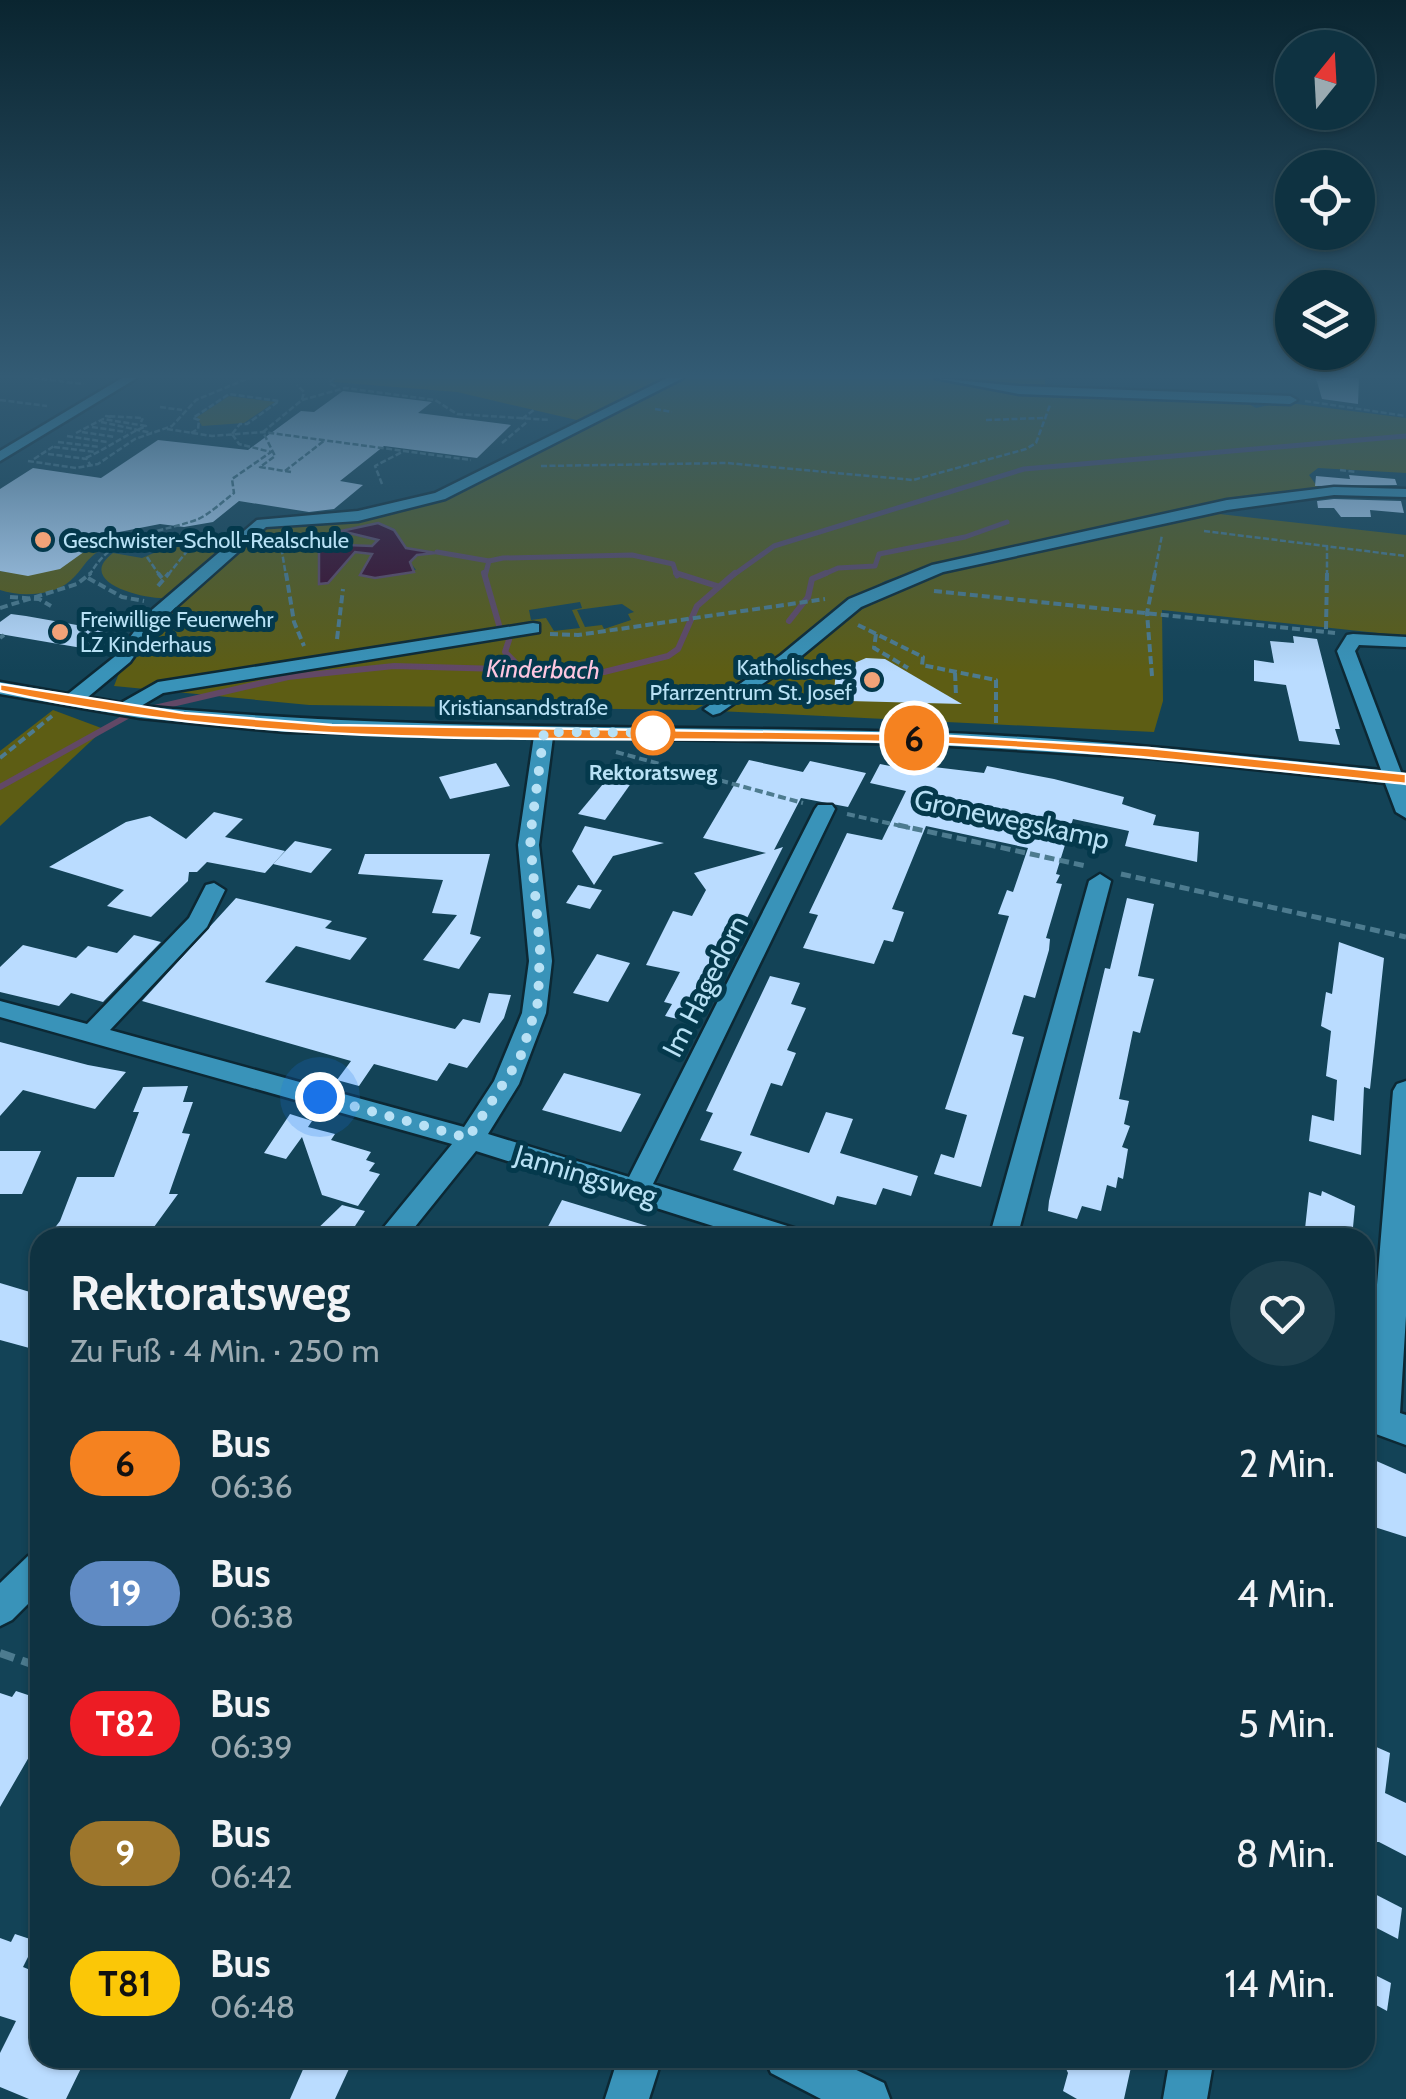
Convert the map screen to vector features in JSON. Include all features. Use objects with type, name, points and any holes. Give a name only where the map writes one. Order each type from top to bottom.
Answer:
[{"type":"street","points":[[72,701],[124,658],[152,619],[262,523],[338,519],[398,509],[486,476]]},
{"type":"street","points":[[714,710],[787,659],[837,617],[891,585],[965,561],[1137,522],[1307,493],[1406,493]]},
{"type":"street","points":[[124,707],[158,688],[308,658],[533,628]]},
{"type":"street","points":[[1406,642],[1353,639],[1346,652],[1398,778],[1406,812]]},
{"type":"street","name":"Kristiansandstraße","points":[[0,688],[162,714],[332,729],[859,736],[1014,743],[1398,778]]},
{"type":"street","points":[[397,1228],[468,1138],[520,1058],[538,1002],[540,948],[530,838],[544,732]]},
{"type":"street","name":"Im Hagedorn","points":[[636,1190],[825,809]]},
{"type":"street","name":"Gronewegskamp","points":[[1006,1228],[1100,873]]},
{"type":"street","points":[[92,1033],[199,922],[214,890]]},
{"type":"street","name":"Janningsweg","points":[[0,1009],[468,1138],[758,1228]]},
{"type":"street","points":[[1385,1423],[1406,1091]]},
{"type":"street","points":[[0,1608],[30,1578]]},
{"type":"street","points":[[627,2099],[637,2068]]},
{"type":"street","points":[[806,2068],[868,2099]]},
{"type":"street","points":[[1185,2099],[1190,2068]]},
{"type":"path","points":[[0,608],[39,600],[88,578],[98,558],[127,537],[200,520],[234,493],[232,479],[236,476]]},
{"type":"path","points":[[379,476],[382,484]]},
{"type":"path","points":[[872,476],[914,480],[928,476]]},
{"type":"path","points":[[1137,522],[1164,526],[1147,613],[1152,676]]},
{"type":"path","points":[[278,529],[294,622],[308,658],[340,637],[344,589]]},
{"type":"path","points":[[1200,530],[1406,556]]},
{"type":"path","points":[[88,578],[122,597],[145,601],[188,550],[184,544],[166,543]]},
{"type":"path","points":[[1326,546],[1326,629]]},
{"type":"path","points":[[148,557],[162,580]]},
{"type":"path","points":[[891,585],[1326,629],[1353,639]]},
{"type":"path","points":[[10,597],[39,600],[51,606]]},
{"type":"path","points":[[533,628],[554,637],[809,604]]},
{"type":"path","points":[[837,617],[922,657],[922,664],[955,673],[988,675],[996,680],[995,730]]},
{"type":"path","points":[[876,634],[874,648],[908,668]]},
{"type":"path","points":[[955,673],[956,695]]},
{"type":"path","points":[[0,758],[72,701]]},
{"type":"path","name":"Gronewegskamp","points":[[609,749],[825,809],[1100,873],[1406,936]]},
{"type":"path","points":[[0,1653],[30,1664]]},
{"type":"shaded area","points":[[473,476],[1310,476],[1319,489],[1185,510],[920,569],[885,581],[847,602],[767,667],[695,710],[309,705],[114,686],[135,632],[168,598],[144,596],[107,581],[102,573],[103,563],[113,553],[142,558],[168,547],[159,535],[244,534],[257,523],[276,518],[342,516],[435,495]],"holes":[[[378,523],[394,530],[406,548],[436,552],[415,556],[410,562],[416,570],[360,574],[372,554],[355,552],[328,584],[319,584],[321,551],[317,548],[322,542],[372,546],[378,541],[342,532]],[[580,602],[582,608],[572,610],[580,628],[554,631],[546,618],[531,620],[529,610]],[[622,604],[634,612],[628,614],[631,620],[604,629],[602,625],[585,627],[577,610]]]},
{"type":"shaded area","points":[[1202,512],[1406,535],[1406,636],[1162,610],[1163,701],[1154,732],[718,711],[851,615],[934,572]]},
{"type":"shaded area","points":[[378,523],[394,530],[406,548],[436,553],[417,555],[410,562],[414,572],[375,578],[360,575],[372,554],[355,552],[328,583],[319,584],[319,544],[372,546],[378,540],[341,531]]},
{"type":"shaded area","points":[[100,540],[106,543],[104,548],[55,590],[17,594],[0,590],[0,571],[30,573],[54,569]]},
{"type":"shaded area","points":[[53,710],[104,729],[0,826],[0,751]]},
{"type":"building","points":[[21,476],[346,476],[340,481],[363,485],[334,509],[309,512],[239,501],[213,522],[184,527],[160,524],[109,534],[60,569],[28,576],[0,571],[0,489]]},
{"type":"building","points":[[1316,476],[1350,479],[1349,476],[1395,479],[1397,485],[1315,486]]},
{"type":"building","points":[[1317,501],[1401,501],[1404,513],[1370,510],[1371,517],[1341,517],[1334,508],[1318,508]]},
{"type":"building","points":[[11,614],[105,630],[82,648],[0,634],[0,622]]},
{"type":"building","points":[[1293,636],[1317,639],[1340,729],[1335,729],[1340,745],[1299,741],[1286,685],[1254,681],[1254,660],[1274,663],[1270,641],[1294,643]]},
{"type":"building","name":"Katholisches Pfarrzentrum St. Josef","points":[[866,658],[885,659],[962,704],[849,701],[834,692],[836,671]]},
{"type":"building","points":[[749,760],[803,772],[810,761],[866,773],[848,807],[801,798],[774,850],[783,847],[694,1023],[665,1016],[672,1004],[664,1002],[680,972],[646,965],[673,911],[692,916],[706,890],[694,873],[766,853],[703,838]]},
{"type":"building","points":[[496,763],[510,786],[450,799],[439,777]]},
{"type":"building","points":[[880,764],[915,771],[917,765],[984,773],[987,766],[1054,779],[1124,797],[1122,804],[1156,815],[1153,825],[1199,832],[1197,862],[1125,846],[1129,831],[1073,819],[1056,874],[1060,875],[1056,883],[1062,884],[1046,938],[1050,939],[1049,950],[1035,998],[1024,995],[1012,1034],[1024,1037],[981,1187],[934,1174],[941,1154],[954,1158],[967,1115],[945,1109],[1009,916],[998,914],[1007,890],[1013,892],[1028,848],[926,826],[892,909],[904,912],[893,942],[884,940],[874,964],[803,948],[818,915],[809,913],[847,833],[882,840],[906,791],[870,783]]},
{"type":"building","points":[[618,766],[639,772],[605,820],[578,814]]},
{"type":"building","points":[[214,812],[243,819],[225,837],[285,851],[265,873],[207,862],[197,872],[189,872],[188,881],[151,917],[107,906],[124,890],[49,867],[126,822],[150,816],[186,839]]},
{"type":"building","points":[[585,826],[664,843],[613,856],[594,885],[572,851]]},
{"type":"building","points":[[295,841],[332,849],[311,873],[273,864]]},
{"type":"building","points":[[365,854],[490,854],[470,934],[481,937],[459,969],[423,960],[457,915],[432,913],[443,880],[358,874]]},
{"type":"building","points":[[578,885],[602,890],[590,909],[566,903]]},
{"type":"building","points":[[236,898],[332,921],[325,928],[367,938],[350,960],[296,946],[265,982],[455,1029],[463,1019],[480,1023],[489,993],[511,995],[504,1018],[467,1068],[449,1063],[437,1081],[374,1064],[359,1086],[337,1080],[351,1061],[142,1001]]},
{"type":"building","points":[[1127,898],[1154,904],[1138,976],[1154,979],[1140,1033],[1133,1031],[1119,1099],[1129,1101],[1124,1124],[1130,1126],[1122,1147],[1128,1149],[1123,1179],[1118,1177],[1116,1188],[1107,1185],[1101,1211],[1082,1206],[1077,1219],[1048,1211],[1049,1201],[1105,968],[1110,969]]},
{"type":"building","points":[[134,935],[161,942],[103,1002],[71,993],[59,1006],[0,992],[0,967],[23,945],[76,958],[88,946],[117,953]]},
{"type":"building","points":[[1339,942],[1384,958],[1370,1089],[1364,1087],[1361,1155],[1309,1141],[1312,1115],[1334,1121],[1337,1080],[1326,1076],[1331,1031],[1321,1026],[1326,992],[1332,994]]},
{"type":"building","points":[[597,954],[630,963],[608,1002],[573,993]]},
{"type":"building","points":[[770,976],[800,983],[791,1004],[806,1008],[787,1050],[796,1053],[782,1086],[771,1083],[750,1135],[809,1153],[826,1112],[853,1119],[840,1153],[918,1176],[911,1196],[883,1188],[876,1205],[837,1196],[834,1205],[733,1170],[742,1152],[700,1140],[713,1113],[706,1111]]},
{"type":"building","points":[[0,1042],[126,1072],[95,1109],[23,1090],[0,1116]]},
{"type":"building","points":[[564,1073],[641,1094],[621,1132],[542,1110]]},
{"type":"building","points":[[188,1086],[183,1102],[193,1102],[182,1133],[190,1134],[169,1194],[178,1194],[153,1228],[55,1228],[77,1177],[114,1177],[139,1112],[133,1112],[143,1087]]},
{"type":"building","points":[[290,1114],[312,1121],[308,1127],[335,1134],[331,1140],[371,1152],[366,1160],[375,1163],[369,1171],[380,1174],[358,1206],[322,1195],[302,1137],[286,1159],[264,1153]]},
{"type":"building","points":[[0,1151],[41,1151],[22,1194],[0,1194]]},
{"type":"building","points":[[1322,1191],[1355,1206],[1353,1228],[1305,1228],[1309,1192],[1321,1196]]},
{"type":"building","points":[[562,1200],[654,1228],[547,1228]]},
{"type":"building","points":[[342,1205],[365,1211],[354,1228],[318,1228]]},
{"type":"building","points":[[0,1283],[30,1292],[30,1348],[0,1340]]},
{"type":"building","points":[[1375,1460],[1406,1474],[1406,1537],[1375,1527]]},
{"type":"building","points":[[16,1691],[30,1696],[30,1755],[0,1807],[0,1693],[12,1697]]},
{"type":"building","points":[[1375,1746],[1390,1753],[1385,1793],[1406,1803],[1406,1856],[1375,1842]]},
{"type":"building","points":[[1375,1894],[1402,1908],[1398,1939],[1375,1927]]},
{"type":"building","points":[[15,1934],[30,1939],[30,1953],[23,1967],[30,1970],[30,2068],[81,2068],[66,2099],[29,2099],[0,2087],[0,2053],[16,2021],[0,2016],[0,1938],[11,1942]]},
{"type":"building","points":[[1375,1975],[1391,1983],[1387,2011],[1375,2004]]},
{"type":"building","points":[[304,2068],[349,2068],[335,2099],[290,2099]]},
{"type":"building","points":[[1066,2068],[1131,2068],[1124,2099],[1077,2099],[1063,2091]]},
{"type":"waterway","name":"Kinderbach","points":[[732,576],[774,546],[1001,476]]},
{"type":"waterway","points":[[820,576],[838,568],[875,566],[879,554],[965,537],[1007,522]]},
{"type":"waterway","points":[[437,552],[489,561]]},
{"type":"waterway","points":[[489,561],[632,555],[673,564],[676,573]]},
{"type":"waterway","points":[[485,576],[489,561]]},
{"type":"waterway","points":[[484,573],[499,625]]},
{"type":"waterway","points":[[676,573],[717,586]]},
{"type":"waterway","name":"Kinderbach","points":[[512,669],[604,672],[668,656],[678,649],[697,606],[735,573]]},
{"type":"waterway","points":[[789,621],[808,597],[812,579],[826,573]]},
{"type":"waterway","points":[[509,640],[505,652],[515,662],[512,669]]},
{"type":"waterway","name":"Kinderbach","points":[[0,787],[133,713],[288,677],[394,666],[512,669]]},
{"type":"bus line","name":"6","points":[[0,688],[184,717],[332,729],[917,738],[1149,752],[1406,779]]},
{"type":"place","name":"Geschwister-Scholl-Realschule","points":[[43,540]]},
{"type":"place","name":"Freiwillige Feuerwehr LZ Kinderhaus","points":[[60,632]]},
{"type":"place","name":"Katholisches Pfarrzentrum St. Josef","points":[[872,680]]},
{"type":"place","name":"Rektoratsweg","points":[[653,733]]},
{"type":"route","points":[[320,1097],[468,1138],[520,1058],[538,1002],[540,948],[529,862],[544,732],[661,733],[653,733]]}]
